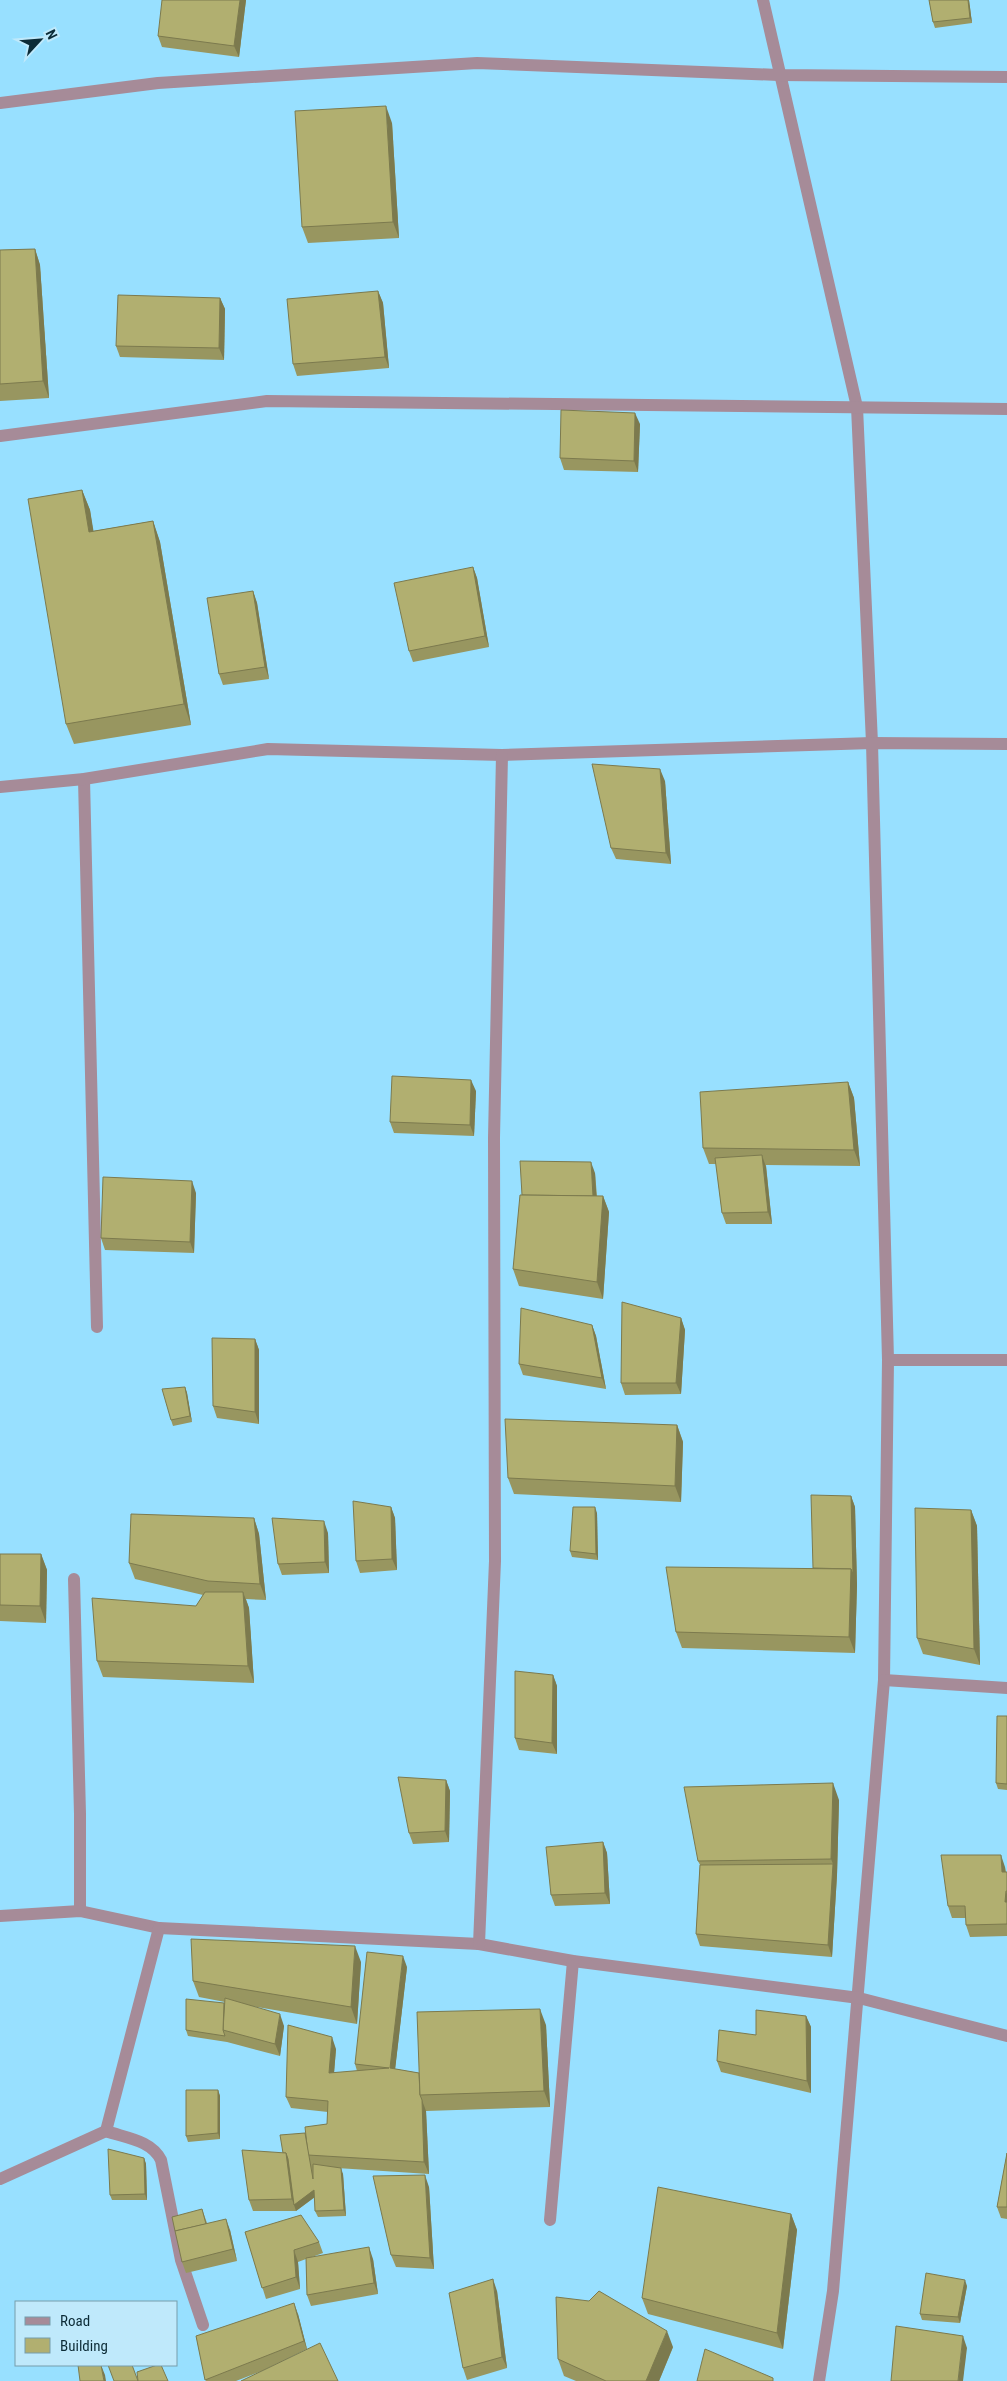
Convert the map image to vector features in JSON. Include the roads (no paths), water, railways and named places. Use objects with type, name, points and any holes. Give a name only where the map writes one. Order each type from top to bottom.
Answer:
[{"type":"street","points":[[763,0],[778,75],[856,407],[872,743],[888,1360],[884,1680],[833,2292],[819,2381]]},
{"type":"street","points":[[0,103],[158,83],[477,62],[778,75],[1007,77]]},
{"type":"street","points":[[0,436],[267,401],[1007,409]]},
{"type":"street","points":[[0,787],[84,778],[268,749],[502,756],[872,743],[1007,744]]},
{"type":"street","points":[[479,1944],[495,1562],[494,1138],[502,756]]},
{"type":"street","points":[[84,778],[97,1327]]},
{"type":"street","points":[[888,1360],[1007,1360]]},
{"type":"street","points":[[74,1579],[80,1814],[80,1911]]},
{"type":"street","points":[[884,1680],[1007,1688]]},
{"type":"street","points":[[0,1916],[80,1911],[159,1928],[479,1944],[573,1961],[859,1998],[1007,2036]]},
{"type":"street","points":[[106,2131],[159,1928]]},
{"type":"street","points":[[550,2220],[573,1961]]},
{"type":"street","points":[[0,2179],[106,2131],[150,2146],[157,2152],[161,2160],[185,2276],[203,2325]]}]
